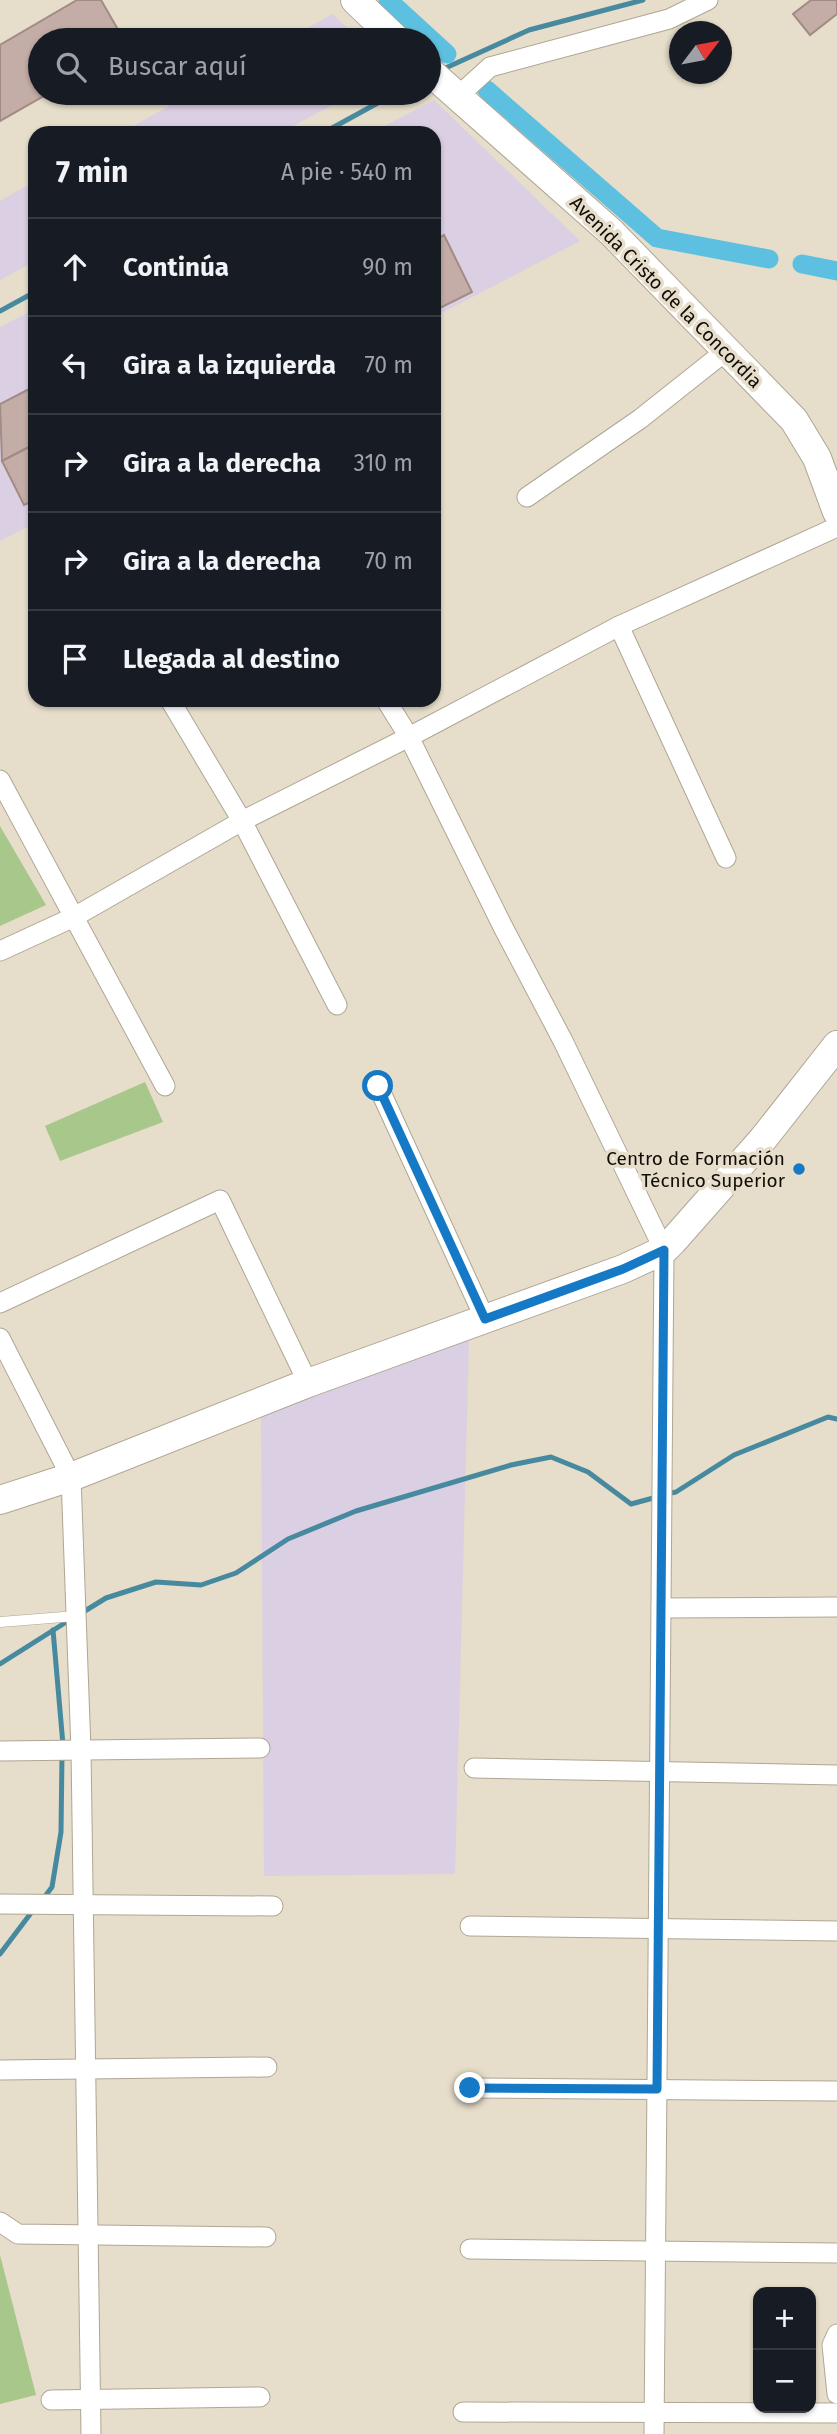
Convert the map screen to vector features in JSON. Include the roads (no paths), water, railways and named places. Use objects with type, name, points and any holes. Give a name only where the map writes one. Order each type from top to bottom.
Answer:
[{"type":"street","points":[[355,0],[384,28]]},
{"type":"street","points":[[445,86],[490,67],[669,19],[708,0]]},
{"type":"street","name":"Avenida Cristo de la Concordia","points":[[445,86],[611,232],[793,420],[817,458],[837,512]]},
{"type":"street","points":[[527,498],[640,419],[727,350]]},
{"type":"street","points":[[0,951],[74,916],[243,821],[619,626],[837,527]]},
{"type":"street","points":[[619,626],[726,858]]},
{"type":"street","points":[[174,707],[243,821],[337,1005]]},
{"type":"street","points":[[390,707],[409,737],[563,1041],[664,1250],[654,2434]]},
{"type":"street","points":[[0,780],[165,1086]]},
{"type":"street","points":[[0,1500],[71,1477],[308,1383],[623,1269],[664,1250],[763,1139],[837,1045]]},
{"type":"street","points":[[378,1086],[485,1319]]},
{"type":"street","points":[[0,1303],[220,1200],[308,1383]]},
{"type":"street","points":[[0,1339],[71,1477],[81,1750],[91,2434]]},
{"type":"street","points":[[661,1608],[837,1607]]},
{"type":"street","points":[[0,1751],[260,1748]]},
{"type":"street","points":[[474,1768],[837,1775]]},
{"type":"street","points":[[0,1904],[272,1906]]},
{"type":"street","points":[[470,1926],[837,1931]]},
{"type":"street","points":[[0,2070],[267,2067]]},
{"type":"street","points":[[470,2088],[837,2091]]},
{"type":"street","points":[[0,2222],[18,2234],[266,2237]]},
{"type":"street","points":[[470,2249],[837,2253]]},
{"type":"street","points":[[837,2334],[832,2344],[837,2394]]},
{"type":"street","points":[[51,2400],[260,2397]]},
{"type":"street","points":[[463,2412],[837,2413]]},
{"type":"lane","points":[[0,1622],[76,1616]]},
{"type":"waterway","points":[[388,0],[419,28]]},
{"type":"waterway","points":[[441,70],[529,30],[643,0]]},
{"type":"waterway","points":[[441,49],[447,54]]},
{"type":"waterway","points":[[487,90],[657,238],[769,259]]},
{"type":"waterway","points":[[336,126],[374,105]]},
{"type":"waterway","points":[[802,264],[837,271]]},
{"type":"waterway","points":[[0,311],[28,296]]},
{"type":"waterway","points":[[666,1494],[676,1492],[734,1455],[828,1417],[837,1419]]},
{"type":"waterway","points":[[80,1614],[106,1598],[156,1582],[201,1585],[236,1573],[288,1539],[356,1511],[511,1465],[551,1457],[588,1472],[631,1504],[657,1497]]},
{"type":"waterway","points":[[0,1664],[71,1619]]},
{"type":"waterway","points":[[53,1630],[63,1745]]},
{"type":"waterway","points":[[43,1899],[52,1887],[61,1832],[62,1755]]},
{"type":"waterway","points":[[0,1954],[34,1909]]},
{"type":"place","name":"Centro de Formación Técnico Superior","points":[[799,1169]]}]
